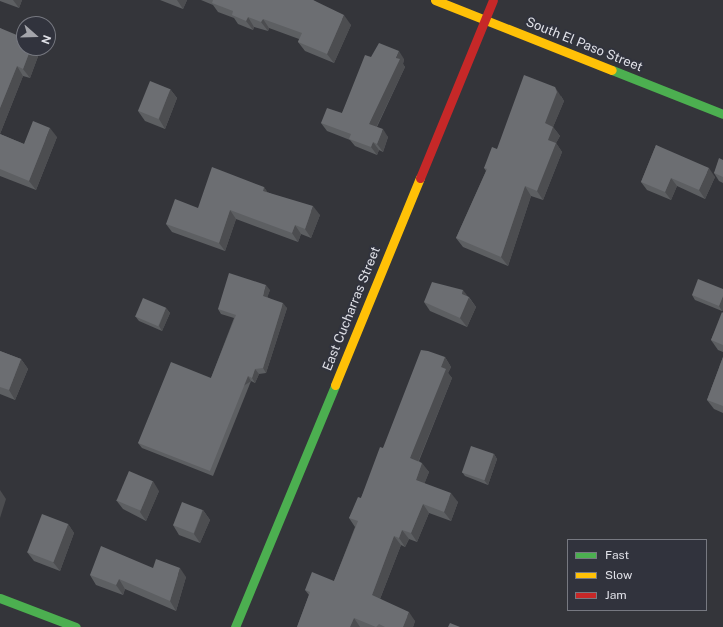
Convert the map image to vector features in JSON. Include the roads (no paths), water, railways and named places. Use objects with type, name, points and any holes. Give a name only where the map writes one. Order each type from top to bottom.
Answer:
[{"type":"street","name":"South El Paso Street","points":[[435,0],[723,114]]},
{"type":"street","name":"East Cucharras Street","points":[[235,627],[493,0]]},
{"type":"street","points":[[0,598],[76,627]]}]
